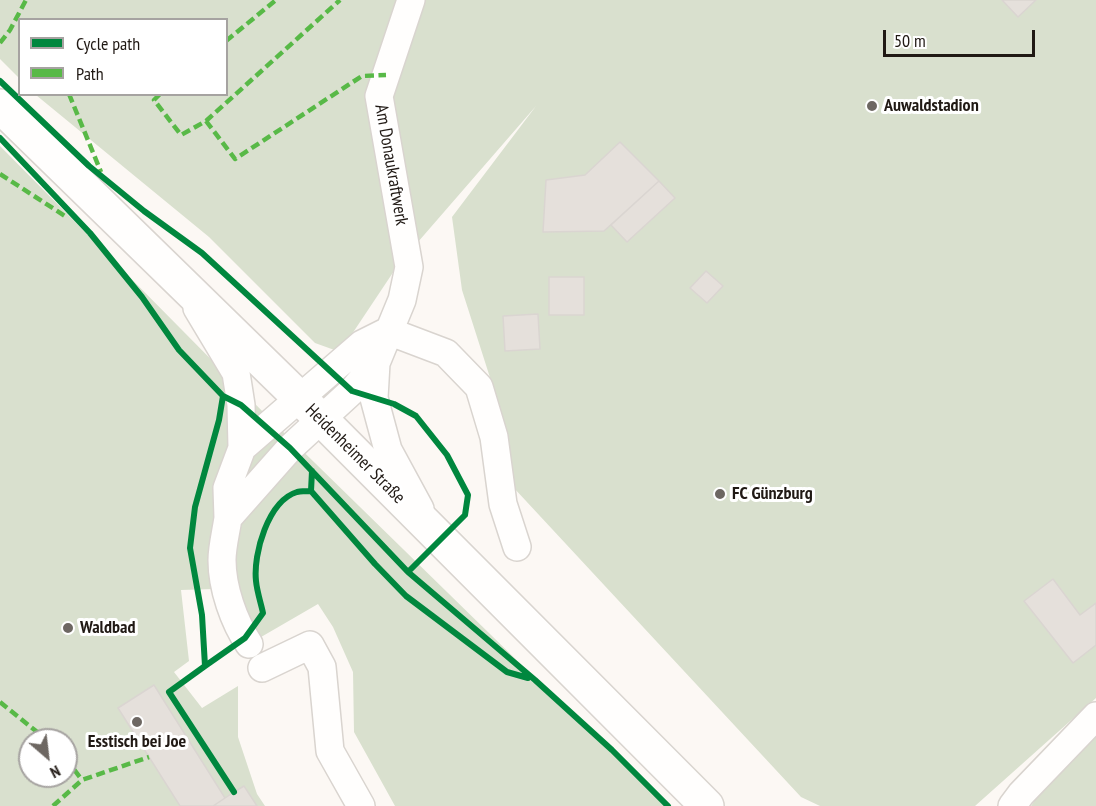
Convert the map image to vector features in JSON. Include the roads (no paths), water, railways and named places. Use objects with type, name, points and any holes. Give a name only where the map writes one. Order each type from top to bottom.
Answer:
[{"type":"main road","name":"Heidenheimer Straße","points":[[0,106],[310,409],[707,806]]},
{"type":"street","name":"Am Donaukraftwerk","points":[[310,409],[352,391],[376,363],[402,300],[409,267],[379,96],[411,0]]},
{"type":"street","points":[[182,284],[236,374],[241,405],[242,448],[227,488],[228,518],[222,561],[227,594],[236,621],[249,644]]},
{"type":"street","points":[[228,518],[290,448],[310,409],[362,344],[388,331],[446,353],[479,387],[494,437],[503,504],[518,547]]},
{"type":"street","points":[[376,363],[374,398],[388,450],[430,529]]},
{"type":"street","points":[[242,448],[310,409]]},
{"type":"street","points":[[262,668],[310,645],[322,667],[330,751],[361,806]]},
{"type":"street","points":[[1012,806],[1096,716]]},
{"type":"place","name":"Auwaldstadion","points":[[872,106]]},
{"type":"place","name":"FC Günzburg","points":[[720,494]]},
{"type":"place","name":"Waldbad","points":[[68,628]]},
{"type":"place","name":"Esstisch bei Joe","points":[[137,722]]}]
